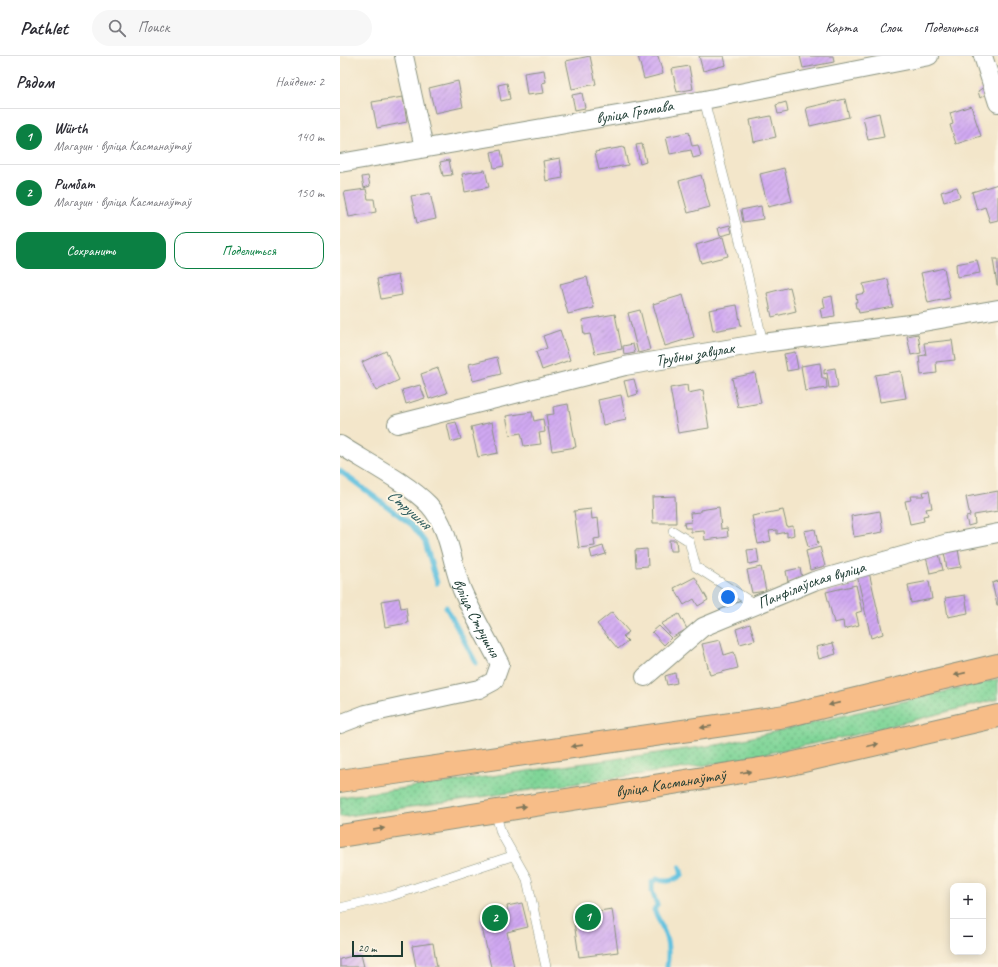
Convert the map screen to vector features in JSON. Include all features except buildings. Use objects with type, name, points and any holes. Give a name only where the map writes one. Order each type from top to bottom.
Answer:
[{"type":"main road","points":[[340,781],[785,716],[998,665]]},
{"type":"main road","name":"вуліца Касманаўтаў","points":[[340,836],[786,765],[998,716]]},
{"type":"street","points":[[404,56],[424,148]]},
{"type":"street","name":"вуліца Громава","points":[[340,164],[424,148],[704,100],[929,56]]},
{"type":"street","points":[[984,56],[998,103]]},
{"type":"street","name":"Трубны завулак","points":[[397,424],[625,366],[763,343],[918,323],[998,309]]},
{"type":"street","name":"вуліца Струшня","points":[[340,445],[411,491],[429,506],[439,522],[447,540],[462,589],[500,664],[494,681],[479,689],[366,714],[340,724]]},
{"type":"street","name":"Панфілаўская вуліца","points":[[645,677],[703,627],[814,581],[948,543],[998,533]]},
{"type":"lane","points":[[704,100],[736,224],[763,343]]},
{"type":"lane","points":[[673,531],[690,541],[696,567],[756,606]]},
{"type":"lane","points":[[495,811],[501,833],[512,856],[527,879],[546,967]]},
{"type":"lane","points":[[340,908],[391,896],[512,856]]},
{"type":"green space","points":[[998,679],[998,699],[854,735],[727,762],[340,817],[340,797],[723,744]]},
{"type":"waterway","name":"Струшня","points":[[340,471],[412,525],[425,542],[437,583]]},
{"type":"waterway","name":"Струшня","points":[[446,607],[476,663]]},
{"type":"waterway","name":"Струшня","points":[[667,967],[668,944],[664,931],[654,910],[657,905],[652,891],[652,882],[657,879],[666,881],[679,877],[682,875],[680,867]]},
{"type":"place","name":"Würth","points":[[588,917]]},
{"type":"place","name":"Римбат","points":[[495,918]]}]
